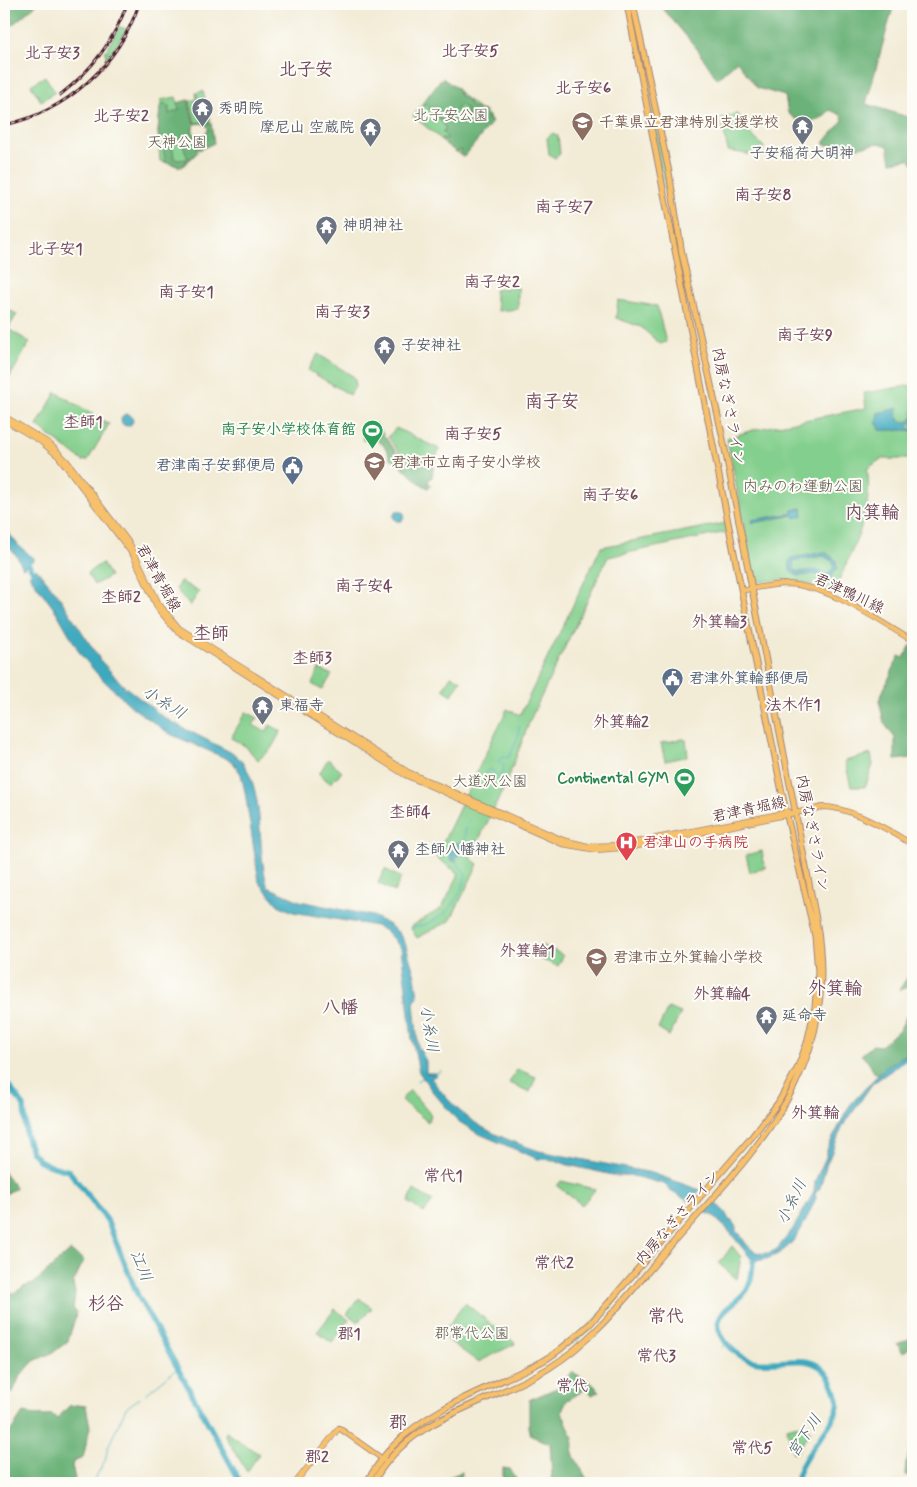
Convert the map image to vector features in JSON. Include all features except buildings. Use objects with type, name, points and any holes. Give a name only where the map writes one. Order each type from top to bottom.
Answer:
[{"type":"highway","name":"内房なぎさライン","points":[[366,1483],[400,1439],[430,1418],[544,1360],[563,1348],[602,1310],[707,1186],[751,1138],[778,1103],[797,1069],[813,1021],[818,972],[815,936],[787,814],[741,591],[627,4]]},
{"type":"highway","name":"内房なぎさライン","points":[[374,1483],[385,1460],[420,1432],[443,1419],[529,1379],[571,1352],[601,1325],[697,1216],[784,1109],[806,1062],[818,1020],[822,953],[752,589],[633,4]]},
{"type":"main road","name":"君津青堀線","points":[[4,416],[50,444],[67,461],[130,544],[159,604],[179,628],[408,772],[550,836],[588,846],[634,843],[787,814]]},
{"type":"main road","name":"君津青堀線","points":[[4,420],[40,441],[58,456],[132,555],[158,609],[177,631],[405,775],[546,838],[588,849],[633,847],[824,807],[840,809],[913,845]]},
{"type":"main road","name":"君津鴨川線","points":[[741,591],[788,584],[819,590],[913,641]]},
{"type":"main road","points":[[295,1483],[339,1428],[385,1460]]},
{"type":"green space","points":[[4,4],[6,7],[8,4],[37,4],[4,32]]},
{"type":"green space","points":[[659,4],[894,4],[866,104],[911,118],[913,116],[913,164],[909,159],[891,162],[888,146],[879,143],[850,149],[823,144],[843,120],[841,115],[830,110],[823,117],[804,126],[788,113],[785,96],[757,88],[737,61],[717,79],[698,50]]},
{"type":"green space","points":[[119,27],[127,29],[107,59],[105,52]]},
{"type":"green space","points":[[45,76],[55,92],[41,101],[31,85]]},
{"type":"green space","name":"北子安公園","points":[[443,78],[491,120],[463,157],[413,116]]},
{"type":"green space","name":"北子安公園","points":[[443,79],[457,88],[460,96],[467,99],[471,107],[484,111],[490,117],[486,118],[492,122],[465,156],[462,155],[461,150],[456,152],[440,140],[441,138],[448,138],[442,132],[445,130],[443,123],[427,105],[424,106],[422,104],[440,80]],"holes":[[[460,105],[466,108],[466,114],[469,115],[463,116],[460,121],[452,115]]]},
{"type":"green space","points":[[647,84],[665,161],[679,248],[677,248],[649,114]]},
{"type":"green space","points":[[203,91],[211,122],[195,123],[190,101],[197,99],[196,93]]},
{"type":"green space","name":"天神公園","points":[[176,97],[178,103],[189,100],[196,154],[182,167],[160,161],[158,131],[161,100]]},
{"type":"green space","name":"天神公園","points":[[188,100],[194,123],[202,123],[211,123],[214,143],[199,150],[197,147],[197,153],[190,159],[187,157],[183,144],[172,142],[174,158],[177,160],[188,159],[182,167],[165,162],[163,144],[166,140],[159,138],[158,134],[160,106],[165,103],[169,107],[169,114],[179,110],[177,103]],"holes":[[[202,123],[208,127],[208,131],[202,135],[194,134],[192,130],[195,124]]]},
{"type":"green space","points":[[737,114],[747,131],[764,147],[760,156],[728,151],[721,118]]},
{"type":"green space","points":[[553,133],[558,136],[560,154],[555,158],[549,154],[547,138]]},
{"type":"green space","points":[[518,287],[518,309],[498,311],[494,290]]},
{"type":"green space","points":[[618,300],[657,306],[666,342],[660,344],[641,327],[616,318]]},
{"type":"green space","points":[[4,308],[17,314],[8,329],[30,342],[4,387]]},
{"type":"green space","points":[[318,354],[354,377],[356,385],[350,395],[308,370]]},
{"type":"green space","name":"内みのわ運動公園","points":[[913,385],[913,459],[881,459],[867,469],[869,485],[864,516],[854,547],[835,590],[831,592],[791,580],[762,582],[754,580],[727,438],[753,430],[866,408],[864,393]]},
{"type":"green space","points":[[56,392],[109,424],[88,460],[83,461],[37,426]]},
{"type":"green space","points":[[375,423],[404,463],[420,460],[434,464],[432,477],[428,481],[431,486],[428,488],[412,477],[390,458],[383,445],[371,437],[363,441],[362,437]]},
{"type":"green space","points":[[396,428],[439,449],[429,479],[411,469],[388,437]]},
{"type":"green space","name":"大道沢公園","points":[[726,523],[727,532],[608,557],[531,718],[505,786],[470,858],[478,864],[450,921],[417,938],[410,927],[442,908],[459,874],[436,857],[507,709],[520,715],[601,547]]},
{"type":"green space","points":[[102,563],[110,576],[94,585],[87,573]]},
{"type":"green space","points":[[180,581],[199,592],[190,606],[176,589]]},
{"type":"green space","points":[[910,646],[913,646],[913,758],[895,760],[895,738],[884,723],[879,700],[899,656],[904,658]]},
{"type":"green space","points":[[319,669],[332,675],[322,690],[312,684]]},
{"type":"green space","points":[[451,676],[461,680],[452,695],[443,689]]},
{"type":"green space","points":[[246,712],[258,718],[253,725],[266,732],[270,725],[281,731],[271,749],[258,760],[245,746],[231,738]]},
{"type":"green space","points":[[686,740],[688,756],[665,761],[661,743]]},
{"type":"green space","points":[[871,754],[873,765],[865,787],[851,787],[845,761]]},
{"type":"green space","points":[[328,759],[342,772],[330,783],[319,774]]},
{"type":"green space","points":[[762,851],[765,868],[750,872],[746,855]]},
{"type":"green space","points":[[385,869],[401,878],[394,892],[378,883]]},
{"type":"green space","points":[[542,945],[563,956],[558,966],[537,958]]},
{"type":"green space","points":[[913,969],[913,988],[912,986],[899,990]]},
{"type":"green space","points":[[913,988],[913,1045],[907,1055],[878,1074],[872,1071],[871,1065],[861,1055],[873,1045],[881,1046],[900,1029],[910,1009]]},
{"type":"green space","points":[[668,1008],[681,1013],[669,1036],[658,1029]]},
{"type":"green space","points":[[517,1069],[536,1077],[530,1092],[509,1083]]},
{"type":"green space","points":[[410,1090],[431,1115],[428,1122],[401,1100]]},
{"type":"green space","points":[[4,1172],[16,1188],[4,1195]]},
{"type":"green space","points":[[561,1181],[595,1190],[582,1205],[557,1186]]},
{"type":"green space","points":[[414,1190],[433,1201],[424,1213],[408,1202]]},
{"type":"green space","points":[[732,1246],[741,1257],[737,1279],[719,1264]]},
{"type":"green space","points":[[70,1251],[84,1260],[73,1283],[75,1293],[73,1309],[77,1312],[68,1341],[54,1352],[34,1361],[20,1376],[13,1392],[4,1394],[4,1284],[13,1294],[23,1287],[33,1284]]},
{"type":"green space","points":[[627,1287],[602,1319],[573,1344],[572,1343]]},
{"type":"green space","points":[[359,1298],[372,1308],[358,1322],[347,1314]]},
{"type":"green space","name":"郡常代公園","points":[[465,1303],[515,1344],[478,1362],[441,1335]]},
{"type":"green space","points":[[335,1309],[349,1320],[332,1343],[317,1332]]},
{"type":"green space","points":[[913,1337],[913,1345],[903,1353],[897,1344]]},
{"type":"green space","points":[[572,1372],[589,1381],[600,1391],[592,1395],[586,1389],[566,1401],[562,1412],[573,1438],[573,1454],[589,1483],[550,1483],[552,1474],[550,1443],[531,1436],[529,1400],[559,1387]]},
{"type":"green space","points":[[69,1406],[86,1406],[90,1427],[83,1458],[73,1462],[72,1466],[76,1483],[4,1483],[4,1441],[23,1413],[45,1416],[52,1414],[57,1419]]},
{"type":"green space","points":[[801,1424],[810,1431],[796,1454],[793,1453],[787,1428]]},
{"type":"green space","points":[[226,1432],[259,1454],[247,1472],[225,1435]]},
{"type":"green space","points":[[913,1442],[913,1476],[905,1475],[906,1463]]},
{"type":"green space","points":[[503,1468],[510,1469],[519,1483],[503,1483]]},
{"type":"green space","points":[[462,1472],[461,1483],[446,1483],[449,1477]]},
{"type":"water","points":[[899,408],[896,413],[900,421],[908,422],[913,418],[913,423],[907,426],[913,431],[879,430],[879,424],[876,425],[878,413]]},
{"type":"water","points":[[125,414],[129,414],[133,420],[129,426],[125,426],[121,422],[121,418]]},
{"type":"water","points":[[802,508],[803,516],[795,518],[794,515],[753,523],[752,520],[793,513],[793,510]]},
{"type":"water","points":[[397,511],[401,511],[404,516],[403,520],[397,521],[394,518],[394,514]]},
{"type":"water","points":[[4,527],[19,546],[35,559],[23,568],[16,555],[4,541]]},
{"type":"water","points":[[825,552],[836,560],[837,568],[831,577],[822,578],[815,574],[798,576],[790,570],[789,562],[792,558]],"holes":[[[824,556],[833,562],[834,567],[825,575],[816,570],[799,572],[793,569],[794,561]]]},
{"type":"water","points":[[36,568],[58,595],[101,661],[123,685],[166,719],[234,754],[245,765],[252,780],[256,797],[264,872],[268,887],[300,901],[373,916],[399,933],[405,943],[415,976],[418,996],[414,1003],[418,1046],[426,1061],[426,1073],[436,1073],[437,1075],[431,1078],[454,1106],[478,1125],[491,1132],[539,1151],[652,1173],[700,1190],[690,1202],[672,1192],[664,1184],[629,1175],[617,1176],[554,1160],[538,1159],[477,1133],[458,1121],[432,1091],[419,1072],[412,1039],[401,948],[386,931],[376,926],[293,912],[278,905],[259,882],[241,774],[232,761],[170,734],[133,708],[99,676],[81,655],[57,613],[29,575]]},
{"type":"water","points":[[466,842],[461,845],[461,854],[456,857],[456,862],[451,860],[449,850],[456,851],[457,843]]},
{"type":"water","points":[[913,1050],[913,1055],[872,1084],[842,1128],[826,1166],[820,1188],[815,1194],[816,1198],[801,1230],[787,1247],[778,1254],[767,1259],[754,1261],[753,1268],[752,1260],[728,1230],[712,1215],[704,1212],[713,1201],[725,1212],[729,1220],[736,1227],[736,1232],[740,1234],[750,1248],[759,1253],[771,1252],[777,1249],[793,1229],[814,1192],[815,1181],[826,1157],[826,1151],[850,1105],[884,1068]]},
{"type":"waterway","name":"小糸川","points":[[25,559],[36,576]]},
{"type":"waterway","points":[[483,778],[489,769],[493,770],[496,777],[502,774],[504,766],[498,761],[503,756],[507,758],[510,756],[519,734],[519,726]]},
{"type":"waterway","points":[[465,843],[465,832],[469,820]]},
{"type":"waterway","points":[[411,928],[440,917],[454,903],[466,874],[455,860]]},
{"type":"waterway","points":[[435,1074],[441,1071]]},
{"type":"waterway","points":[[417,1081],[423,1078]]},
{"type":"waterway","name":"江川","points":[[4,1080],[24,1106],[26,1134],[31,1151],[39,1160],[48,1165],[69,1171],[107,1220],[138,1296],[241,1483]]},
{"type":"waterway","name":"宮下川","points":[[753,1262],[748,1288],[727,1308],[719,1320],[722,1336],[729,1346],[744,1358],[760,1362],[806,1361],[819,1366],[830,1378],[838,1400],[838,1408],[834,1417],[804,1462],[798,1473],[796,1483]]},
{"type":"waterway","points":[[722,1348],[726,1342]]},
{"type":"waterway","points":[[146,1394],[179,1367]]},
{"type":"waterway","points":[[92,1483],[105,1461],[108,1447],[126,1408],[140,1398]]},
{"type":"railway","points":[[60,95],[82,76],[100,54],[122,18],[127,4]]},
{"type":"railway","points":[[4,125],[27,119],[49,109],[69,97],[88,82],[118,46],[130,26],[139,4]]},
{"type":"place","name":"秀明院","points":[[202,128]]},
{"type":"place","name":"千葉県立君津特別支援学校","points":[[583,142]]},
{"type":"place","name":"子安稲荷大明神","points":[[802,145]]},
{"type":"place","name":"摩尼山 空蔵院","points":[[370,147]]},
{"type":"place","name":"神明神社","points":[[327,245]]},
{"type":"place","name":"子安神社","points":[[385,365]]},
{"type":"place","name":"南子安小学校体育館","points":[[372,449]]},
{"type":"place","name":"君津市立南子安小学校","points":[[375,482]]},
{"type":"place","name":"君津南子安郵便局","points":[[292,485]]},
{"type":"place","name":"君津外箕輪郵便局","points":[[673,698]]},
{"type":"place","name":"東福寺","points":[[263,725]]},
{"type":"place","name":"Continental GYM","points":[[685,798]]},
{"type":"place","name":"君津山の手病院","points":[[627,862]]},
{"type":"place","name":"杢師八幡神社","points":[[399,869]]},
{"type":"place","name":"君津市立外箕輪小学校","points":[[597,977]]},
{"type":"place","name":"延命寺","points":[[766,1035]]},
{"type":"district","name":"北子安5","points":[[470,51]]},
{"type":"district","name":"北子安3","points":[[52,53]]},
{"type":"district","name":"北子安","points":[[306,70]]},
{"type":"district","name":"北子安6","points":[[583,88]]},
{"type":"district","name":"北子安2","points":[[121,116]]},
{"type":"district","name":"南子安8","points":[[763,195]]},
{"type":"district","name":"南子安7","points":[[564,207]]},
{"type":"district","name":"北子安1","points":[[55,249]]},
{"type":"district","name":"南子安2","points":[[492,282]]},
{"type":"district","name":"南子安1","points":[[186,292]]},
{"type":"district","name":"南子安3","points":[[342,312]]},
{"type":"district","name":"南子安9","points":[[805,335]]},
{"type":"district","name":"南子安","points":[[552,402]]},
{"type":"district","name":"杢師1","points":[[83,422]]},
{"type":"district","name":"南子安5","points":[[473,434]]},
{"type":"district","name":"南子安6","points":[[610,495]]},
{"type":"district","name":"内箕輪","points":[[872,513]]},
{"type":"district","name":"南子安4","points":[[364,586]]},
{"type":"district","name":"杢師2","points":[[121,597]]},
{"type":"district","name":"外箕輪3","points":[[719,622]]},
{"type":"district","name":"杢師","points":[[211,634]]},
{"type":"district","name":"杢師3","points":[[312,658]]},
{"type":"district","name":"法木作1","points":[[793,705]]},
{"type":"district","name":"外箕輪2","points":[[621,722]]},
{"type":"district","name":"杢師4","points":[[410,812]]},
{"type":"district","name":"外箕輪1","points":[[527,951]]},
{"type":"district","name":"外箕輪","points":[[835,989]]},
{"type":"district","name":"外箕輪4","points":[[722,994]]},
{"type":"district","name":"八幡","points":[[340,1008]]},
{"type":"district","name":"外箕輪","points":[[815,1113]]},
{"type":"district","name":"常代1","points":[[443,1176]]},
{"type":"district","name":"常代2","points":[[554,1263]]},
{"type":"district","name":"杉谷","points":[[106,1304]]},
{"type":"district","name":"常代","points":[[666,1317]]},
{"type":"district","name":"郡1","points":[[349,1334]]},
{"type":"district","name":"常代3","points":[[656,1356]]},
{"type":"district","name":"常代","points":[[572,1386]]},
{"type":"district","name":"郡","points":[[398,1423]]},
{"type":"district","name":"常代5","points":[[752,1448]]},
{"type":"district","name":"郡2","points":[[317,1457]]}]
